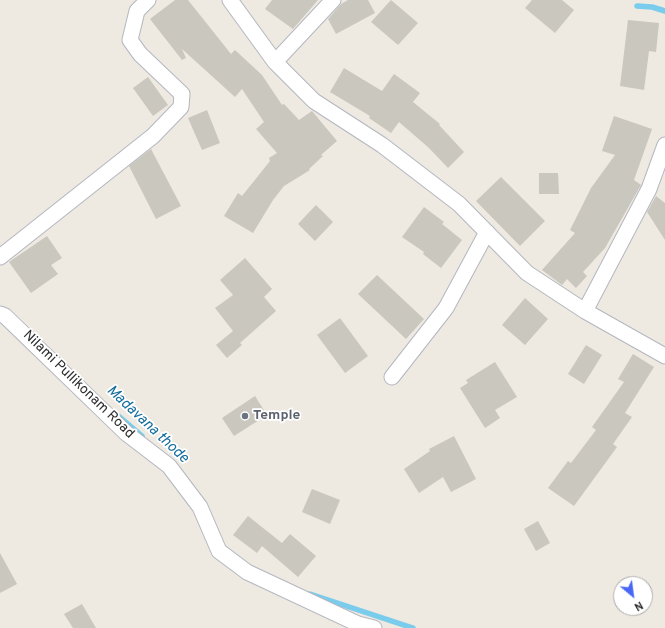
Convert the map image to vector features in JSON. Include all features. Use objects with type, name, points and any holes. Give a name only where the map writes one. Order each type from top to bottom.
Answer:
[{"type":"street","points":[[0,257],[153,136],[181,107],[182,94],[140,54],[130,40],[137,10],[148,0]]},
{"type":"street","points":[[230,0],[275,62],[314,102],[382,145],[460,204],[527,273],[585,311],[665,356]]},
{"type":"street","points":[[275,62],[333,0]]},
{"type":"street","points":[[585,311],[650,189],[665,146]]},
{"type":"street","points":[[392,377],[446,308],[487,232]]},
{"type":"street","name":"Nilami Pullikonam Road","points":[[1,312],[126,433],[169,466],[200,507],[219,551],[247,572],[358,624],[374,628]]},
{"type":"building","points":[[175,0],[188,0],[231,54],[235,50],[262,75],[282,105],[284,104],[299,120],[312,111],[337,141],[321,155],[323,156],[309,169],[310,170],[284,186],[273,200],[253,233],[224,216],[238,193],[242,196],[270,161],[269,158],[277,153],[256,129],[264,122],[242,89],[235,97],[182,49],[186,58],[182,60],[150,19]]},
{"type":"building","points":[[272,0],[318,0],[293,29],[265,9]]},
{"type":"building","points":[[348,0],[368,0],[375,13],[336,34],[328,19],[341,4]]},
{"type":"building","points":[[391,0],[418,23],[398,45],[371,22]]},
{"type":"building","points":[[532,0],[562,0],[574,10],[555,33],[525,8]]},
{"type":"building","points":[[628,20],[659,23],[656,52],[649,51],[644,90],[620,86]]},
{"type":"building","points":[[344,68],[382,91],[394,74],[420,93],[413,102],[440,124],[439,125],[464,152],[448,168],[429,148],[399,122],[391,133],[369,118],[370,116],[330,92]]},
{"type":"building","points":[[148,77],[168,105],[153,116],[133,88]]},
{"type":"building","points":[[207,110],[220,143],[202,150],[188,118]]},
{"type":"building","points":[[614,116],[652,129],[634,180],[641,185],[605,248],[583,272],[587,276],[576,288],[567,279],[562,285],[542,270],[575,233],[570,230],[591,188],[615,155],[602,151]]},
{"type":"building","points":[[151,149],[181,206],[156,219],[129,166]]},
{"type":"building","points":[[539,173],[558,173],[559,194],[539,194]]},
{"type":"building","points":[[501,177],[545,221],[520,246],[476,201]]},
{"type":"building","points":[[656,196],[665,203],[665,240],[647,212]]},
{"type":"building","points":[[316,205],[333,222],[315,241],[298,224]]},
{"type":"building","points":[[424,207],[444,222],[442,224],[462,240],[441,268],[423,254],[424,252],[402,237]]},
{"type":"building","points":[[47,236],[62,258],[51,265],[58,274],[31,293],[9,262]]},
{"type":"building","points":[[245,258],[272,289],[264,297],[276,311],[240,343],[242,345],[227,358],[216,345],[233,331],[215,308],[233,295],[220,280]]},
{"type":"building","points":[[377,275],[424,319],[406,339],[358,294]]},
{"type":"building","points":[[525,298],[548,319],[525,345],[502,325]]},
{"type":"building","points":[[340,318],[368,356],[345,373],[317,335]]},
{"type":"building","points":[[586,345],[602,355],[584,384],[568,374]]},
{"type":"building","points":[[633,354],[654,367],[625,413],[632,417],[613,444],[617,447],[574,506],[548,488],[568,461],[571,463],[596,430],[592,427],[624,382],[618,379]]},
{"type":"building","points":[[495,362],[517,397],[495,410],[500,418],[485,428],[460,388],[468,383],[466,380]]},
{"type":"building","name":"Temple","points":[[255,396],[267,415],[234,436],[222,418]]},
{"type":"building","points":[[454,436],[476,479],[451,492],[443,477],[419,493],[404,469],[430,451],[429,449]]},
{"type":"building","points":[[312,489],[340,500],[330,524],[302,512]]},
{"type":"building","points":[[248,516],[282,543],[290,534],[316,556],[298,577],[262,546],[257,553],[233,535]]},
{"type":"building","points":[[538,521],[550,543],[536,551],[524,529]]},
{"type":"building","points":[[0,553],[17,584],[0,593]]},
{"type":"building","points":[[82,604],[96,628],[73,628],[64,614]]},
{"type":"waterway","points":[[637,6],[652,7],[665,11]]},
{"type":"waterway","name":"Madavana thode","points":[[115,413],[142,436]]},
{"type":"waterway","name":"Madavana thode","points":[[310,594],[413,628]]},
{"type":"place","name":"Temple","points":[[245,416]]}]
